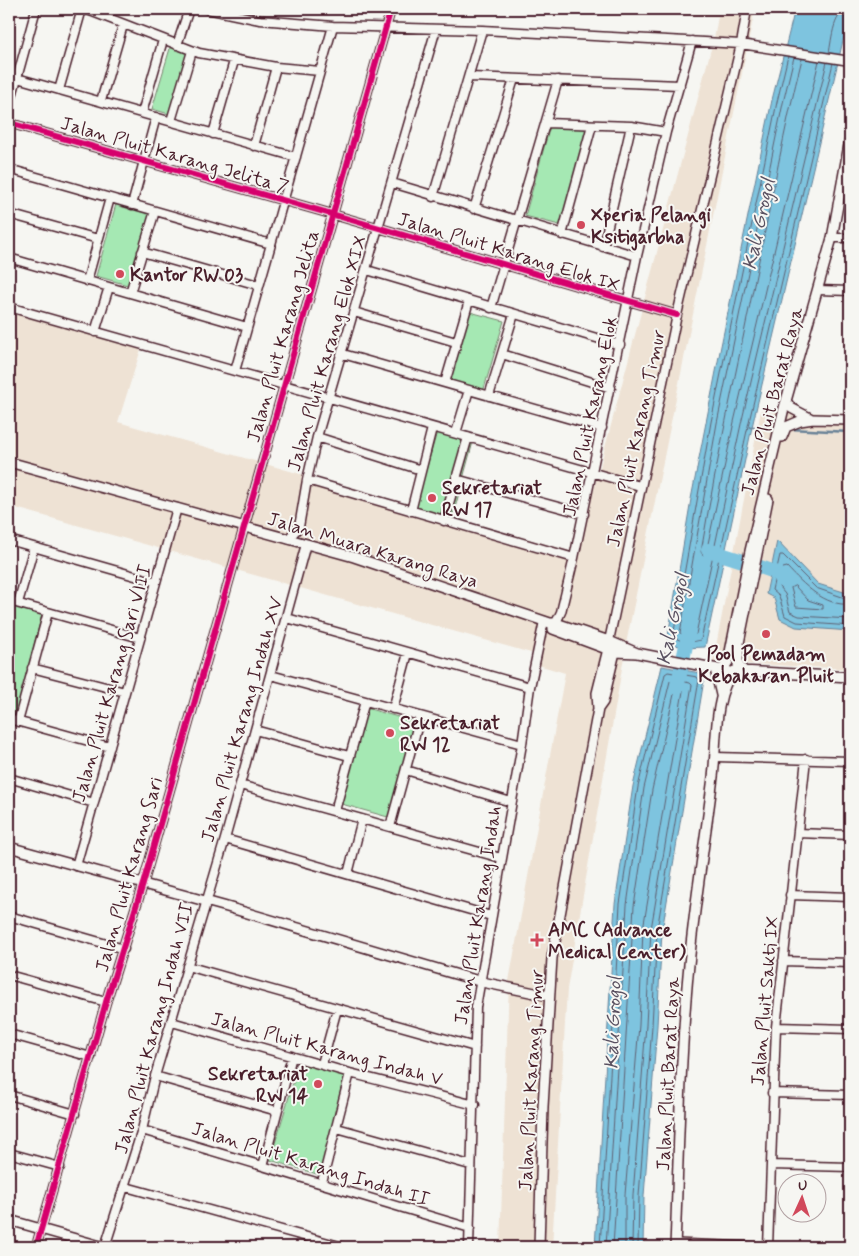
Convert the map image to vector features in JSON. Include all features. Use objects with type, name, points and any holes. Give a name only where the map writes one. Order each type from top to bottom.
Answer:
[{"type":"street","points":[[9,107],[36,9]]},
{"type":"street","points":[[59,90],[83,9],[192,51],[234,61],[320,71]]},
{"type":"street","points":[[177,46],[189,9]]},
{"type":"street","points":[[207,9],[254,19],[333,26],[482,30],[741,44],[848,61]]},
{"type":"street","name":"Jalan Pluit Karang Jelita","points":[[243,527],[391,9]]},
{"type":"street","name":"Jalan Pluit Karang Timur","points":[[539,1247],[552,958],[598,709],[602,702],[610,647],[640,486],[677,315],[741,44],[747,9]]},
{"type":"street","points":[[101,101],[123,25]]},
{"type":"street","points":[[235,371],[333,26]]},
{"type":"street","name":"Jalan Pluit Karang Elok XIX","points":[[288,539],[299,527],[317,437],[343,354],[436,29]]},
{"type":"street","points":[[433,197],[470,77],[482,30]]},
{"type":"street","points":[[142,113],[164,40]]},
{"type":"street","name":"Jalan Pluit Karang Elok","points":[[552,624],[574,558],[629,302],[637,256],[666,132],[692,41]]},
{"type":"street","points":[[171,121],[192,51]]},
{"type":"street","points":[[213,134],[234,61]]},
{"type":"street","points":[[254,146],[276,67]]},
{"type":"street","points":[[470,77],[680,85]]},
{"type":"street","points":[[17,78],[296,157]]},
{"type":"street","points":[[474,209],[514,79]]},
{"type":"street","points":[[491,308],[558,80]]},
{"type":"street","points":[[132,205],[156,117]]},
{"type":"street","name":"Jalan Pluit Karang Jelita 7","points":[[9,123],[333,214]]},
{"type":"street","points":[[546,123],[631,126],[666,132]]},
{"type":"street","points":[[562,235],[592,125]]},
{"type":"street","points":[[603,247],[631,126]]},
{"type":"street","name":"Jalan Pluit Barat Raya","points":[[721,695],[714,669],[728,662],[736,639],[786,401],[818,290],[846,182],[850,139]]},
{"type":"street","points":[[9,169],[271,244]]},
{"type":"street","points":[[392,183],[516,222],[637,256]]},
{"type":"street","points":[[87,281],[110,198]]},
{"type":"street","points":[[130,293],[155,211]]},
{"type":"street","points":[[9,214],[98,240]]},
{"type":"street","name":"Jalan Pluit Karang Elok IX","points":[[333,214],[677,315]]},
{"type":"street","points":[[832,238],[850,238]]},
{"type":"street","points":[[142,252],[258,286]]},
{"type":"street","points":[[9,258],[247,327]]},
{"type":"street","points":[[366,270],[620,345]]},
{"type":"street","points":[[95,332],[109,287]]},
{"type":"street","points":[[818,290],[850,291]]},
{"type":"street","points":[[445,383],[469,301]]},
{"type":"street","points":[[9,307],[640,486]]},
{"type":"street","points":[[354,312],[456,342]]},
{"type":"street","points":[[488,396],[514,314]]},
{"type":"street","points":[[343,354],[602,428]]},
{"type":"street","points":[[502,354],[611,388]]},
{"type":"street","points":[[456,433],[469,390]]},
{"type":"street","points":[[786,401],[797,413],[812,419],[850,420]]},
{"type":"street","name":"Jalan Pluit Barat Raya","points":[[742,606],[783,430],[793,423],[812,419]]},
{"type":"street","points":[[411,511],[432,428]]},
{"type":"street","points":[[317,437],[421,470]]},
{"type":"street","points":[[444,521],[468,437]]},
{"type":"street","name":"Jalan Muara Karang Raya","points":[[9,462],[354,557],[552,624],[610,647],[714,669],[850,677]]},
{"type":"street","points":[[456,479],[584,514]]},
{"type":"street","points":[[307,480],[574,558]]},
{"type":"street","name":"Jalan Pluit Karang Sari VIII","points":[[76,866],[177,508]]},
{"type":"street","name":"Jalan Pluit Karang Sari","points":[[36,1247],[106,1002],[143,884],[243,527]]},
{"type":"street","points":[[9,540],[156,582]]},
{"type":"street","name":"Jalan Pluit Karang Indah XV","points":[[205,901],[225,839],[306,544]]},
{"type":"street","points":[[18,603],[34,547]]},
{"type":"street","points":[[9,601],[140,638]]},
{"type":"street","points":[[18,722],[48,612]]},
{"type":"street","points":[[287,618],[530,686]]},
{"type":"street","name":"Jalan Pluit Karang Indah","points":[[469,1247],[470,1165],[475,1105],[476,1007],[482,982],[491,916],[522,744],[530,686],[552,624]]},
{"type":"street","name":"Jalan Pluit Barat Raya","points":[[736,639],[738,661],[740,668],[744,671]]},
{"type":"street","points":[[394,709],[408,653]]},
{"type":"street","points":[[32,668],[125,692]]},
{"type":"street","name":"Jalan Pluit Barat Raya","points":[[675,1246],[680,1098],[690,945],[716,756],[721,695],[726,682],[734,671]]},
{"type":"street","points":[[271,675],[522,744]]},
{"type":"street","points":[[336,811],[365,701]]},
{"type":"street","points":[[390,827],[420,717]]},
{"type":"street","points":[[9,719],[110,747]]},
{"type":"street","points":[[255,730],[349,756]]},
{"type":"street","points":[[716,756],[850,761]]},
{"type":"street","name":"Jalan Pluit Sakti IX","points":[[768,1247],[772,1093],[776,1027],[806,759]]},
{"type":"street","points":[[406,770],[511,802]]},
{"type":"street","points":[[9,778],[94,803]]},
{"type":"street","points":[[240,785],[502,858]]},
{"type":"street","points":[[348,874],[362,819]]},
{"type":"street","points":[[798,833],[850,835]]},
{"type":"street","points":[[225,839],[491,916]]},
{"type":"street","points":[[9,847],[205,901]]},
{"type":"street","points":[[790,895],[850,898]]},
{"type":"street","name":"Jalan Pluit Karang Indah VII","points":[[105,1247],[126,1187],[205,901],[482,982],[549,996]]},
{"type":"street","points":[[9,916],[124,949]]},
{"type":"street","points":[[782,961],[850,963]]},
{"type":"street","points":[[187,966],[475,1047]]},
{"type":"street","points":[[9,974],[106,1002]]},
{"type":"street","points":[[322,1064],[337,1009]]},
{"type":"street","name":"Jalan Pluit Karang Indah V","points":[[172,1022],[350,1073],[475,1105]]},
{"type":"street","points":[[776,1027],[850,1029]]},
{"type":"street","points":[[9,1034],[91,1057]]},
{"type":"street","points":[[263,1166],[292,1056]]},
{"type":"street","points":[[322,1182],[350,1073]]},
{"type":"street","points":[[156,1076],[277,1111]]},
{"type":"street","points":[[772,1093],[850,1095]]},
{"type":"street","points":[[9,1095],[75,1114]]},
{"type":"street","points":[[337,1128],[470,1165]]},
{"type":"street","name":"Jalan Pluit Karang Indah II","points":[[142,1130],[322,1182],[470,1228]]},
{"type":"street","points":[[9,1153],[60,1167]]},
{"type":"street","points":[[771,1165],[850,1167]]},
{"type":"street","points":[[126,1187],[343,1247]]},
{"type":"street","points":[[9,1220],[105,1247]]},
{"type":"street","points":[[675,1246],[751,1247]]},
{"type":"shaded area","points":[[571,9],[755,9],[627,639],[567,989],[552,1247],[500,1247],[509,981],[565,673],[535,664],[538,655],[9,506],[9,308],[142,346],[118,422],[577,553],[715,34],[718,16]]},
{"type":"shaded area","points":[[761,410],[850,414],[850,669],[713,662]]},
{"type":"green space","points":[[171,45],[195,52],[176,116],[152,109]]},
{"type":"green space","points":[[550,126],[589,127],[563,226],[525,216]]},
{"type":"green space","points":[[116,204],[151,214],[131,286],[96,276]]},
{"type":"green space","points":[[470,312],[504,321],[483,392],[447,382]]},
{"type":"green space","points":[[437,432],[473,442],[452,519],[415,508]]},
{"type":"green space","points":[[9,605],[42,615],[15,717],[9,715]]},
{"type":"green space","points":[[366,708],[423,724],[395,819],[338,803]]},
{"type":"green space","points":[[300,1060],[349,1074],[320,1175],[270,1160]]},
{"type":"water","points":[[795,9],[850,9],[850,11],[752,427],[705,647],[685,648],[667,642],[691,499],[772,100]]},
{"type":"water","points":[[777,541],[818,584],[847,593],[850,592],[850,631],[796,627],[780,619],[774,598],[766,594]]},
{"type":"water","points":[[662,666],[705,674],[662,931],[644,1196],[643,1247],[595,1247],[615,904],[633,786]]},
{"type":"waterway","points":[[750,427],[764,427]]},
{"type":"waterway","points":[[789,429],[850,432]]},
{"type":"waterway","points":[[708,550],[746,562]]},
{"type":"waterway","points":[[757,566],[778,573],[783,581]]},
{"type":"waterway","name":"Kali Grogol","points":[[677,688],[689,631]]},
{"type":"cycle path","points":[[36,1247],[106,1002],[143,884],[391,9]]},
{"type":"cycle path","points":[[9,123],[321,211],[677,315]]},
{"type":"place","name":"Xperia Pelangi Ksitigarbha","points":[[581,225]]},
{"type":"place","name":"Kantor RW 03","points":[[120,274]]},
{"type":"place","name":"Sekretariat RW 17","points":[[432,498]]},
{"type":"place","name":"Pool Pemadam Kebakaran Pluit","points":[[766,634]]},
{"type":"place","name":"Sekretariat RW 12","points":[[390,733]]},
{"type":"place","name":"AMC (Advance Medical Center)","points":[[537,940]]},
{"type":"place","name":"Sekretariat RW 14","points":[[318,1084]]}]
